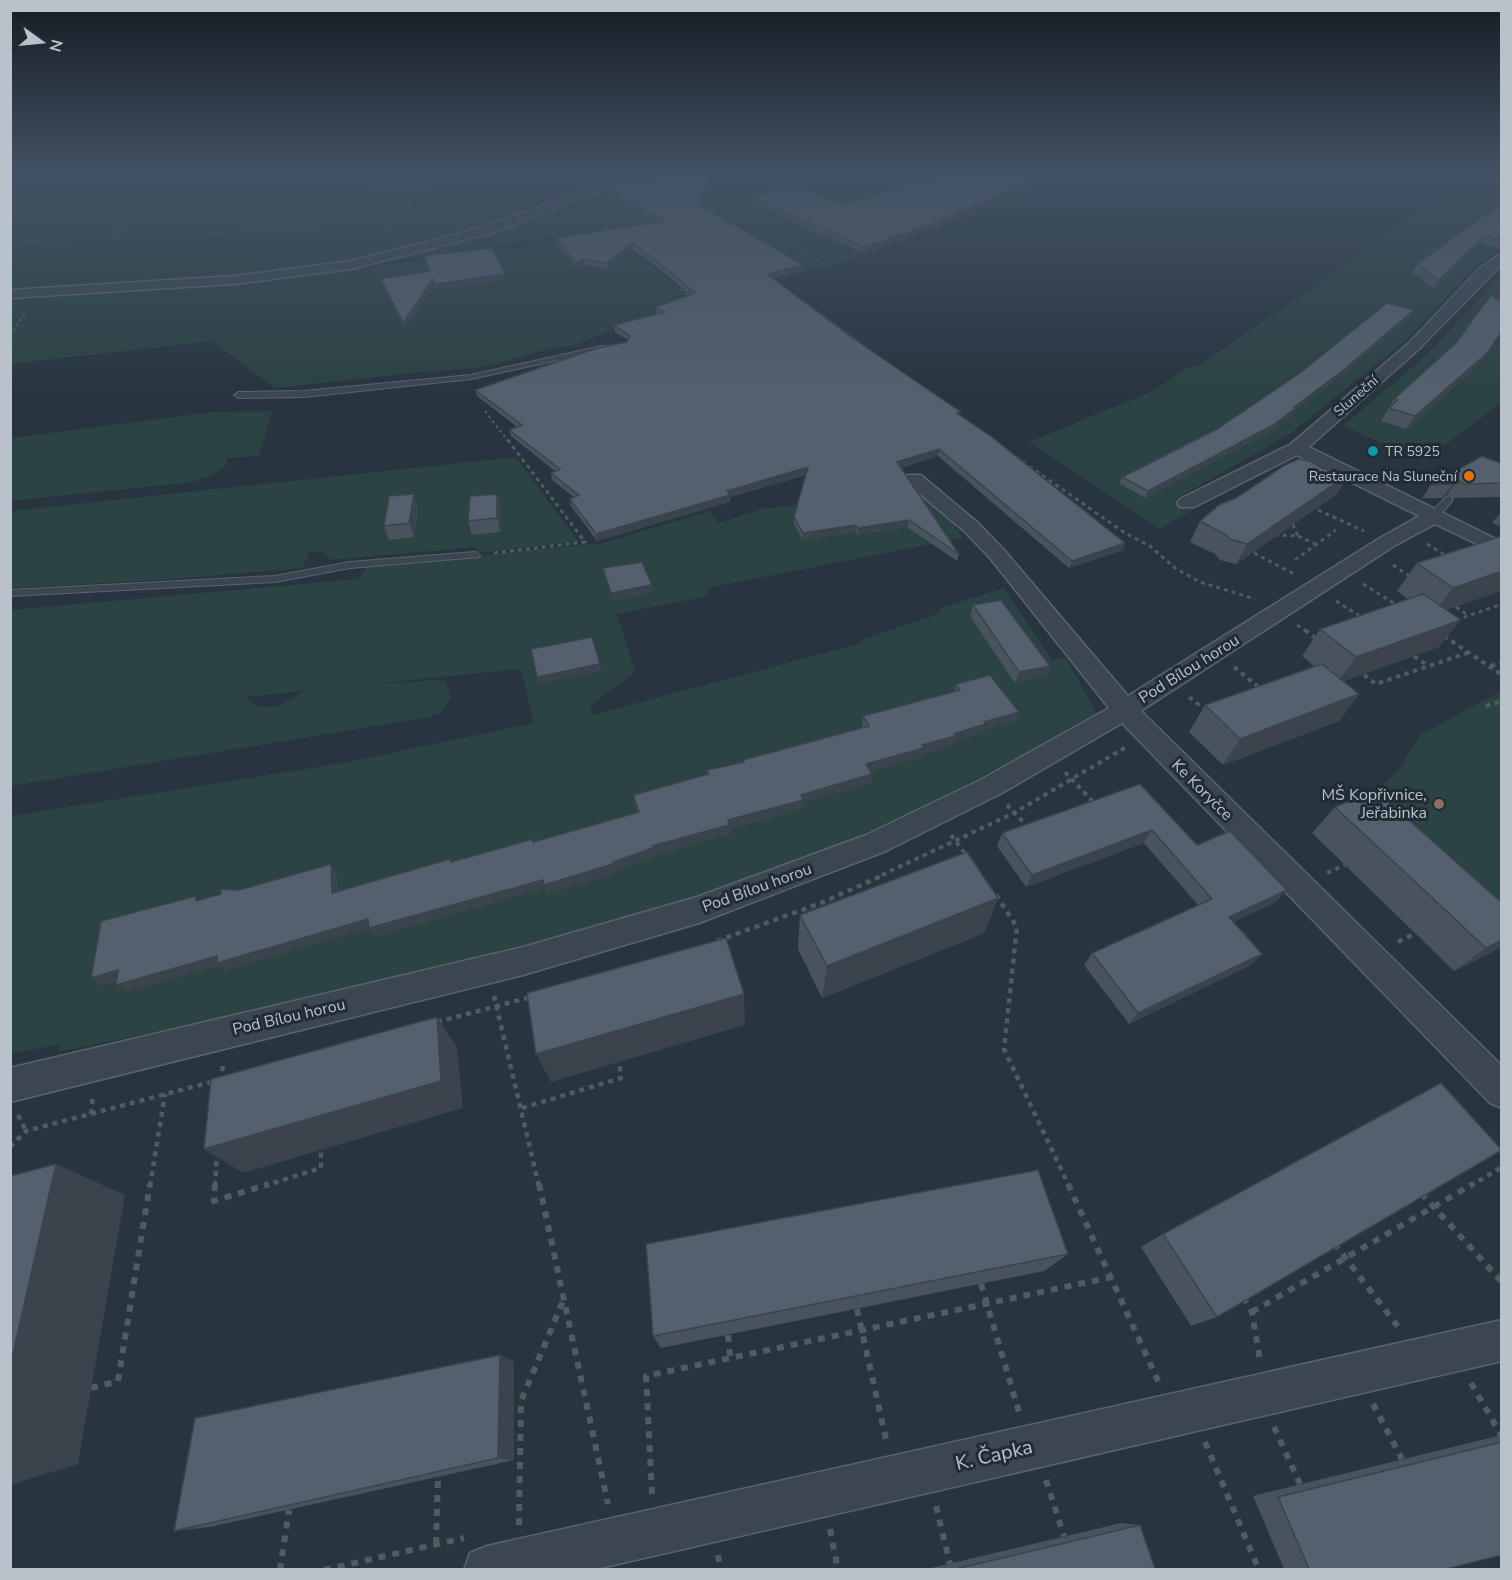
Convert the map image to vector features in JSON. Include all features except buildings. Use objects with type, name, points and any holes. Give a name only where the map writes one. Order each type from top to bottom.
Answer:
[{"type":"street","points":[[10,294],[265,277],[323,270],[429,246]]},
{"type":"street","name":"Sluneční","points":[[1187,503],[1297,448],[1414,346],[1484,272],[1502,257]]},
{"type":"street","points":[[1484,272],[1502,277]]},
{"type":"street","points":[[1297,448],[1441,508],[1502,550]]},
{"type":"street","name":"Ke Koryčce","points":[[914,479],[971,527],[997,554],[1125,710],[1502,1091]]},
{"type":"street","name":"Pod Bílou horou","points":[[10,1085],[491,969],[663,921],[876,843],[992,786],[1125,710],[1441,508]]},
{"type":"street","name":"K. Čapka","points":[[487,1569],[1502,1340]]},
{"type":"lane","points":[[238,395],[304,393],[471,377],[614,346]]},
{"type":"lane","points":[[10,593],[275,579],[350,565],[475,555]]},
{"type":"path","points":[[391,256],[396,246]]},
{"type":"path","points":[[619,246],[692,298]]},
{"type":"path","points":[[791,246],[833,268]]},
{"type":"path","points":[[475,555],[585,542],[485,411]]},
{"type":"path","points":[[1012,454],[1125,533],[1150,546],[1175,568],[1200,582],[1258,600],[1320,641]]},
{"type":"path","points":[[1318,510],[1388,543],[1448,558]]},
{"type":"path","points":[[1282,524],[1293,525],[1298,537]]},
{"type":"path","points":[[1275,529],[1277,535],[1298,537],[1316,544]]},
{"type":"path","points":[[1294,560],[1336,530]]},
{"type":"path","points":[[1388,543],[1412,578]]},
{"type":"path","points":[[1254,553],[1406,611]]},
{"type":"path","points":[[1325,582],[1348,607],[1370,624]]},
{"type":"path","points":[[1450,622],[1502,604]]},
{"type":"path","points":[[1456,607],[1468,615]]},
{"type":"path","points":[[1442,634],[1502,675]]},
{"type":"path","points":[[1214,652],[1267,693]]},
{"type":"path","points":[[1364,675],[1376,684],[1468,652]]},
{"type":"path","points":[[1414,656],[1429,667]]},
{"type":"path","points":[[1491,666],[1502,662]]},
{"type":"path","points":[[1168,681],[1211,715]]},
{"type":"path","points":[[1486,706],[1502,701]]},
{"type":"path","points":[[1047,754],[1099,809]]},
{"type":"path","points":[[992,786],[1034,832]]},
{"type":"path","points":[[935,815],[970,861]]},
{"type":"path","points":[[876,843],[901,879]]},
{"type":"path","points":[[803,871],[826,913]]},
{"type":"path","points":[[992,889],[1017,927],[1004,1048],[1160,1384]]},
{"type":"path","points":[[491,969],[495,1007],[522,1108],[608,1506]]},
{"type":"path","points":[[220,1090],[228,1032]]},
{"type":"path","points":[[522,1108],[621,1078],[619,1062]]},
{"type":"path","points":[[91,1388],[118,1381],[165,1094]]},
{"type":"path","points":[[217,1145],[214,1200],[321,1168],[321,1150]]},
{"type":"path","points":[[1252,1312],[1502,1167]]},
{"type":"path","points":[[1420,1192],[1502,1282]]},
{"type":"path","points":[[1334,1243],[1401,1331]]},
{"type":"path","points":[[652,1494],[646,1376],[730,1356],[862,1331],[1112,1277]]},
{"type":"path","points":[[981,1284],[1020,1415]]},
{"type":"path","points":[[1242,1296],[1252,1312],[1260,1361]]},
{"type":"path","points":[[519,1526],[521,1401],[563,1300]]},
{"type":"path","points":[[857,1309],[887,1444]]},
{"type":"path","points":[[728,1335],[730,1356]]},
{"type":"path","points":[[1468,1377],[1501,1435]]},
{"type":"path","points":[[1372,1402],[1402,1459]]},
{"type":"path","points":[[1272,1423],[1300,1484]]},
{"type":"path","points":[[1204,1439],[1259,1569]]},
{"type":"path","points":[[436,1544],[438,1476]]},
{"type":"path","points":[[1045,1476],[1064,1536]]},
{"type":"path","points":[[935,1502],[950,1564]]},
{"type":"path","points":[[280,1569],[289,1510]]},
{"type":"path","points":[[830,1526],[838,1569]]},
{"type":"path","points":[[718,1550],[720,1569]]},
{"type":"green space","points":[[11,246],[421,246],[384,255],[293,269],[11,291]]},
{"type":"green space","points":[[429,246],[492,246],[400,259],[398,256]]},
{"type":"green space","points":[[532,246],[609,246],[623,256],[630,256],[656,273],[691,300],[571,346],[544,350],[477,368],[274,388],[212,341],[11,364],[10,296],[258,280]]},
{"type":"green space","points":[[624,246],[889,246],[830,265],[697,297]]},
{"type":"green space","points":[[1372,246],[1501,246],[1481,263],[1478,263],[1408,338],[1290,434],[1175,499],[1194,509],[1159,529],[1029,442],[1153,391],[1188,367],[1199,365],[1353,260],[1350,259],[1353,256],[1357,257]]},
{"type":"green space","points":[[1497,280],[1501,281],[1501,403],[1424,461],[1343,426],[1428,354]]},
{"type":"green space","points":[[272,411],[259,456],[226,458],[228,463],[224,467],[202,479],[192,482],[11,501],[11,438],[213,412]]},
{"type":"green space","points":[[516,457],[578,541],[476,553],[475,547],[331,560],[324,551],[309,552],[303,568],[173,579],[11,588],[11,511]]},
{"type":"green space","points":[[916,490],[953,524],[963,538],[707,588],[709,596],[617,614],[635,672],[591,705],[592,715],[862,643],[861,640],[940,613],[938,609],[1004,588],[1052,660],[1066,658],[1096,713],[982,776],[866,833],[817,854],[716,890],[560,936],[307,998],[58,1052],[60,1044],[11,1054],[11,816],[343,763],[534,723],[521,669],[364,685],[446,681],[451,699],[440,713],[429,717],[11,786],[11,610],[358,579],[368,566],[602,543],[709,511],[719,523],[762,509]],"holes":[[[303,691],[282,704],[268,707],[254,703],[247,697]]]},
{"type":"green space","name":"MŠ Kopřivnice, Jeřabinka","points":[[1501,691],[1501,712],[1499,714],[1502,715],[1501,914],[1371,796],[1399,770],[1420,735]]},
{"type":"place","name":"TR 5925","points":[[1373,451]]},
{"type":"place","name":"Restaurace Na Sluneční","points":[[1469,476]]},
{"type":"place","name":"MŠ Kopřivnice, Jeřabinka","points":[[1439,804]]}]
